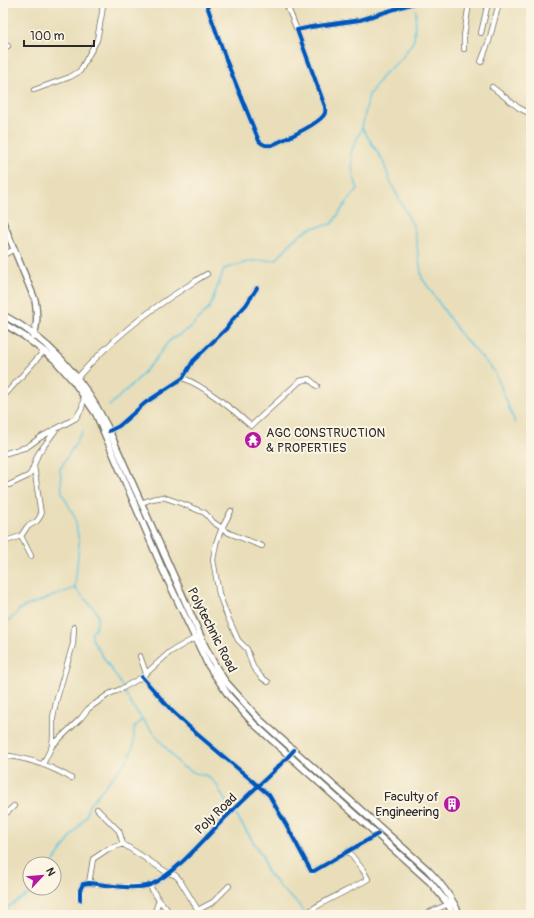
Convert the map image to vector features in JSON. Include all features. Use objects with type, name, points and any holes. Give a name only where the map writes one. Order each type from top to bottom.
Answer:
[{"type":"main road","points":[[3,222],[35,300],[37,313],[34,335],[30,340]]},
{"type":"main road","name":"Polytechnic Road","points":[[3,315],[26,333],[30,340],[62,368],[96,414],[162,568],[197,636]]},
{"type":"main road","points":[[26,333],[36,319]]},
{"type":"main road","name":"Polytechnic Road","points":[[3,323],[34,335],[59,356],[78,377],[99,410],[142,504],[208,665],[229,696],[254,724],[292,752],[365,813],[428,870],[450,903],[453,915]]},
{"type":"main road","name":"Polytechnic Road","points":[[292,752],[360,818],[430,882],[460,915]]},
{"type":"main road","points":[[360,818],[365,813]]},
{"type":"street","points":[[34,90],[70,77],[80,71],[97,40],[103,3]]},
{"type":"street","points":[[206,3],[227,62],[259,141],[262,145],[272,145],[297,133],[322,118],[325,114],[326,108],[286,3]]},
{"type":"street","points":[[297,30],[360,20],[414,3]]},
{"type":"street","points":[[464,49],[464,36],[469,3]]},
{"type":"street","points":[[481,33],[488,3]]},
{"type":"street","points":[[481,62],[489,41],[499,3]]},
{"type":"street","points":[[3,48],[8,46]]},
{"type":"street","points":[[492,87],[519,108],[531,114]]},
{"type":"street","points":[[3,255],[15,249]]},
{"type":"street","points":[[78,377],[120,334],[165,300],[207,274]]},
{"type":"street","points":[[109,431],[119,426],[145,403],[183,378],[193,361],[226,329],[233,318],[246,305],[257,288]]},
{"type":"street","points":[[3,397],[44,351]]},
{"type":"street","points":[[183,378],[195,382],[238,414],[251,426],[300,381],[309,379],[317,386]]},
{"type":"street","points":[[3,454],[27,447],[41,437],[76,418],[82,408],[84,397]]},
{"type":"street","points":[[9,485],[31,473],[38,454],[56,429]]},
{"type":"street","points":[[3,542],[21,536],[27,527],[37,521],[41,515],[34,466]]},
{"type":"street","points":[[142,504],[152,499],[163,497],[205,513],[229,533],[262,546]]},
{"type":"street","points":[[231,511],[216,543],[213,560],[219,594],[238,640],[247,649],[252,667],[268,682]]},
{"type":"street","points":[[21,536],[31,556]]},
{"type":"street","points":[[43,764],[52,746],[54,738],[53,717],[73,644],[74,627]]},
{"type":"street","points":[[52,746],[81,718],[88,709],[109,694],[142,677],[170,652],[197,636]]},
{"type":"street","points":[[140,656],[146,673]]},
{"type":"street","points":[[142,677],[173,712],[192,730],[269,795],[312,872],[378,834]]},
{"type":"street","name":"Poly Road","points":[[149,885],[176,868],[230,812],[259,786],[292,752]]},
{"type":"street","points":[[3,755],[18,757],[43,764],[71,778]]},
{"type":"street","points":[[3,816],[14,806]]},
{"type":"street","points":[[97,809],[119,832],[123,844],[168,873],[175,875],[198,910],[213,902],[229,886]]},
{"type":"street","points":[[89,883],[93,859],[108,849],[123,844]]},
{"type":"street","points":[[304,915],[312,908],[351,890],[368,880],[363,870],[348,851]]},
{"type":"street","points":[[80,900],[80,890],[83,884],[89,883],[129,887],[149,885],[172,915]]},
{"type":"street","points":[[154,915],[159,900]]},
{"type":"street","points":[[423,915],[450,903]]},
{"type":"waterway","points":[[109,406],[137,380],[169,341],[190,328],[210,307],[224,269],[251,261],[276,260],[294,239],[311,228],[332,224],[358,189],[353,175],[351,152],[362,128],[369,95],[383,75],[402,58],[414,40],[416,10]]},
{"type":"waterway","points":[[362,128],[383,161],[390,181],[414,228],[422,278],[461,335],[495,372],[515,423]]},
{"type":"waterway","points":[[83,431],[60,469],[62,493],[75,517],[79,543],[75,588],[97,612],[98,616],[96,627],[92,632],[92,639],[118,679],[131,704],[142,719],[181,766],[195,773],[208,776],[217,785],[231,809]]},
{"type":"waterway","points":[[3,623],[11,619],[21,608],[75,588]]},
{"type":"waterway","points":[[130,755],[134,744],[134,728],[142,719]]},
{"type":"waterway","points":[[58,856],[86,816],[89,805],[128,759]]},
{"type":"waterway","points":[[234,812],[263,857],[266,871],[304,912]]},
{"type":"waterway","points":[[3,910],[26,896]]},
{"type":"cycle path","points":[[206,3],[227,62],[259,141],[268,145],[272,145],[309,127],[317,122],[325,113],[324,104],[297,30],[360,20],[414,3]]},
{"type":"cycle path","points":[[109,431],[119,426],[145,403],[183,378],[193,361],[226,329],[246,305],[257,288]]},
{"type":"cycle path","points":[[142,677],[173,712],[269,795],[311,871],[314,871],[378,834]]},
{"type":"cycle path","points":[[80,900],[80,890],[83,884],[89,883],[120,887],[144,886],[150,885],[171,872],[294,750]]},
{"type":"place","name":"AGC CONSTRUCTION & PROPERTIES","points":[[253,440]]},
{"type":"place","name":"Faculty of Engineering","points":[[452,804]]}]
